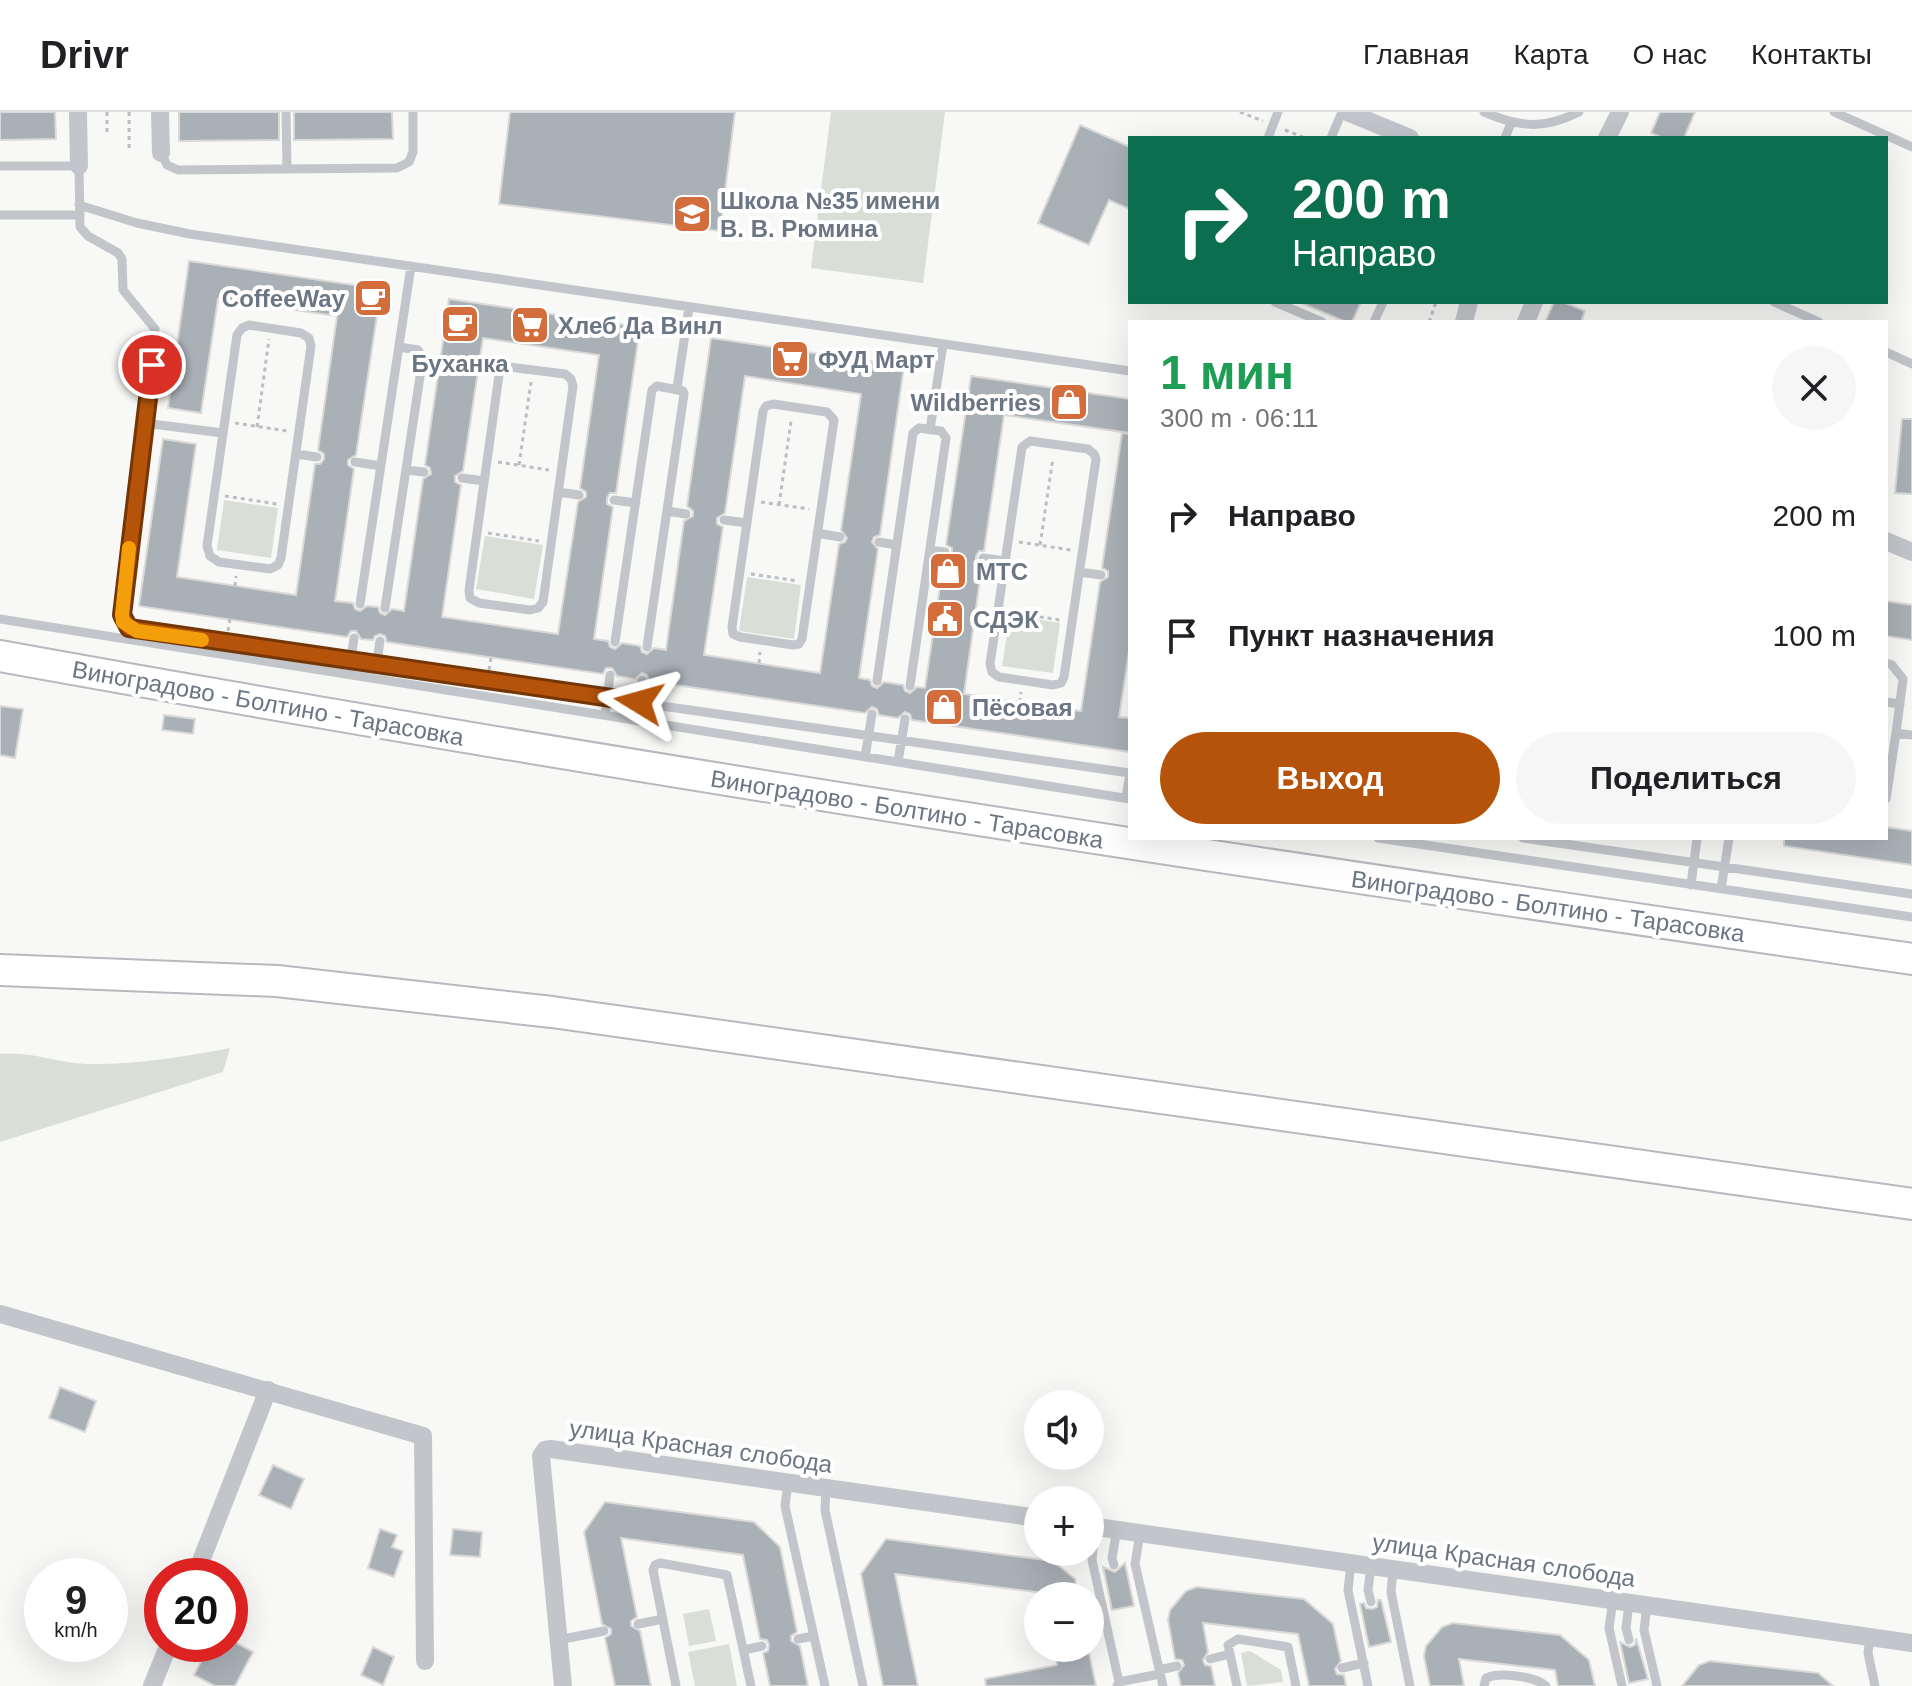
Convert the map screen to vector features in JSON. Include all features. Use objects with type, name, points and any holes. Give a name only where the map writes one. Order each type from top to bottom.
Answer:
[{"type":"main road","name":"Виноградово - Болтино - Тарасовка","points":[[0,656],[731,782],[1307,872],[1912,959]]},
{"type":"main road","points":[[0,970],[277,981],[552,1012],[1912,1204]]},
{"type":"street","points":[[78,112],[79,166]]},
{"type":"street","points":[[160,112],[161,153]]},
{"type":"street","points":[[1344,112],[1405,136]]},
{"type":"street","points":[[1608,136],[1620,112]]},
{"type":"street","points":[[1888,542],[1912,552]]},
{"type":"street","points":[[0,1314],[423,1436],[425,1661]]},
{"type":"street","points":[[202,1558],[268,1390]]},
{"type":"street","name":"улица Красная слобода","points":[[563,1686],[541,1456],[545,1450],[1024,1516]]},
{"type":"street","name":"улица Красная слобода","points":[[1104,1527],[1912,1643]]},
{"type":"street","points":[[152,1686],[162,1662]]},
{"type":"lane","points":[[286,112],[287,169]]},
{"type":"lane","points":[[161,153],[167,165],[178,170],[397,168],[409,162],[413,152],[413,112]]},
{"type":"lane","points":[[1269,136],[1278,112]]},
{"type":"lane","points":[[1332,136],[1344,112]]},
{"type":"lane","points":[[1484,112],[1511,123],[1539,126],[1579,112]]},
{"type":"lane","points":[[1834,112],[1887,136]]},
{"type":"lane","points":[[1506,136],[1511,123]]},
{"type":"lane","points":[[1888,136],[1912,147]]},
{"type":"lane","points":[[0,166],[79,166],[80,227],[88,236],[118,253],[122,259],[123,290],[155,329],[122,615],[123,622],[137,631],[1128,773]]},
{"type":"lane","points":[[0,215],[79,210],[190,234],[1128,371]]},
{"type":"lane","points":[[360,604],[411,266]]},
{"type":"lane","points":[[1280,304],[1317,320]]},
{"type":"lane","points":[[1778,304],[1814,320]]},
{"type":"lane","points":[[677,388],[689,307]]},
{"type":"lane","points":[[249,325],[271,328],[301,333],[309,338],[311,346],[281,558],[278,565],[270,569],[219,562],[210,556],[207,546],[225,422],[237,335],[242,328],[249,325]]},
{"type":"lane","points":[[930,430],[943,344]]},
{"type":"lane","points":[[385,608],[423,357],[418,350],[399,347]]},
{"type":"lane","points":[[1888,353],[1912,364]]},
{"type":"lane","points":[[509,367],[565,374],[571,379],[573,386],[543,602],[538,608],[530,610],[479,603],[470,598],[487,460],[499,375],[503,369],[509,367]]},
{"type":"lane","points":[[615,642],[652,390],[657,386],[677,388],[684,394],[647,647]]},
{"type":"lane","points":[[773,404],[793,407],[827,412],[834,420],[799,644],[762,641],[733,634],[732,627],[763,411],[773,404]]},
{"type":"lane","points":[[144,423],[223,433]]},
{"type":"lane","points":[[877,681],[913,433],[919,428],[941,431],[946,438],[910,686]]},
{"type":"lane","points":[[1030,441],[1055,444],[1088,449],[1096,459],[1064,677],[1061,683],[1053,685],[999,677],[992,672],[990,664],[1022,447],[1030,441]]},
{"type":"lane","points":[[296,454],[317,457]]},
{"type":"lane","points":[[355,462],[381,466]]},
{"type":"lane","points":[[406,470],[424,472]]},
{"type":"lane","points":[[462,478],[484,481]]},
{"type":"lane","points":[[558,492],[579,495]]},
{"type":"lane","points":[[614,500],[636,503]]},
{"type":"lane","points":[[667,511],[686,514]]},
{"type":"lane","points":[[724,520],[747,523]]},
{"type":"lane","points":[[817,533],[840,537]]},
{"type":"lane","points":[[879,542],[897,545]]},
{"type":"lane","points":[[930,550],[945,552]]},
{"type":"lane","points":[[983,558],[1005,561]]},
{"type":"lane","points":[[1079,572],[1101,575]]},
{"type":"lane","points":[[0,619],[1128,798]]},
{"type":"lane","points":[[349,675],[354,638]]},
{"type":"lane","points":[[374,679],[380,641]]},
{"type":"lane","points":[[1888,664],[1903,679],[1888,786]]},
{"type":"lane","points":[[605,715],[610,675]]},
{"type":"lane","points":[[636,720],[642,680]]},
{"type":"lane","points":[[1888,702],[1900,704]]},
{"type":"lane","points":[[865,757],[872,714]]},
{"type":"lane","points":[[898,762],[905,719]]},
{"type":"lane","points":[[1896,733],[1912,735]]},
{"type":"lane","points":[[1537,840],[1912,894]]},
{"type":"lane","points":[[1691,885],[1697,840]]},
{"type":"lane","points":[[1721,889],[1729,840]]},
{"type":"lane","points":[[1416,841],[1912,917]]},
{"type":"lane","points":[[788,1482],[785,1506],[825,1686]]},
{"type":"lane","points":[[826,1488],[825,1510],[863,1686]]},
{"type":"lane","points":[[1114,1565],[1112,1558],[1117,1529]]},
{"type":"lane","points":[[1140,1532],[1135,1564],[1163,1686]]},
{"type":"lane","points":[[676,1686],[653,1570],[660,1563],[720,1572],[730,1580],[751,1686]]},
{"type":"lane","points":[[1351,1563],[1348,1590],[1368,1686]]},
{"type":"lane","points":[[1093,1566],[1118,1684],[1177,1666]]},
{"type":"lane","points":[[1371,1566],[1368,1590],[1371,1602]]},
{"type":"lane","points":[[1393,1569],[1391,1592],[1410,1686]]},
{"type":"lane","points":[[1629,1640],[1626,1628],[1630,1603]]},
{"type":"lane","points":[[1622,1686],[1609,1628],[1630,1603]]},
{"type":"lane","points":[[1630,1603],[1644,1630],[1657,1686]]},
{"type":"lane","points":[[638,1624],[663,1619]]},
{"type":"lane","points":[[558,1640],[604,1631]]},
{"type":"lane","points":[[798,1639],[814,1636]]},
{"type":"lane","points":[[1870,1637],[1868,1653],[1875,1686]]},
{"type":"lane","points":[[1237,1686],[1228,1645],[1235,1639],[1283,1644],[1291,1651],[1296,1681],[1307,1674]]},
{"type":"lane","points":[[744,1650],[762,1646]]},
{"type":"lane","points":[[1210,1659],[1230,1654]]},
{"type":"lane","points":[[1342,1668],[1364,1663]]},
{"type":"lane","points":[[1484,1686],[1486,1678],[1494,1675],[1539,1681],[1546,1686]]},
{"type":"path","points":[[107,112],[107,136]]},
{"type":"path","points":[[129,112],[129,152]]},
{"type":"path","points":[[257,427],[271,328]]},
{"type":"path","points":[[519,465],[533,370]]},
{"type":"path","points":[[779,505],[793,407]]},
{"type":"path","points":[[225,422],[299,433]]},
{"type":"path","points":[[1040,545],[1055,444]]},
{"type":"path","points":[[487,460],[561,472]]},
{"type":"path","points":[[215,495],[288,505]]},
{"type":"path","points":[[750,501],[821,511]]},
{"type":"path","points":[[477,532],[551,543]]},
{"type":"path","points":[[1008,540],[1082,551]]},
{"type":"path","points":[[740,572],[810,582]]},
{"type":"path","points":[[998,610],[1072,621]]},
{"type":"shaded area","points":[[831,112],[945,112],[923,283],[811,268]]},
{"type":"shaded area","points":[[224,500],[278,508],[271,558],[217,550]]},
{"type":"shaded area","points":[[485,536],[543,545],[534,599],[476,589]]},
{"type":"shaded area","points":[[747,577],[801,585],[794,639],[739,631]]},
{"type":"shaded area","points":[[1010,615],[1060,623],[1053,673],[1002,666]]},
{"type":"shaded area","points":[[230,1048],[223,1072],[0,1142],[0,1054],[105,1064],[159,1060]]},
{"type":"shaded area","points":[[709,1609],[716,1641],[689,1646],[683,1614]]},
{"type":"shaded area","points":[[729,1644],[737,1686],[695,1686],[688,1652]]},
{"type":"shaded area","points":[[1250,1651],[1281,1670],[1283,1682],[1247,1686],[1241,1653]]},
{"type":"building","points":[[0,112],[55,112],[56,139],[0,140]]},
{"type":"building","points":[[179,112],[279,112],[279,140],[179,141]]},
{"type":"building","points":[[294,112],[392,112],[393,139],[294,140]]},
{"type":"building","points":[[510,112],[735,112],[720,231],[499,204]]},
{"type":"building","points":[[1660,112],[1695,112],[1685,136],[1651,133]]},
{"type":"building","points":[[1080,125],[1128,146],[1128,208],[1109,200],[1089,245],[1038,223]]},
{"type":"building","points":[[189,261],[381,289],[356,455],[348,460],[348,465],[354,469],[335,601],[353,603],[355,609],[360,611],[367,606],[378,607],[380,613],[385,615],[392,609],[404,611],[423,479],[431,474],[430,468],[425,465],[449,299],[640,327],[616,493],[610,493],[607,498],[607,504],[613,507],[594,639],[608,641],[610,647],[615,649],[622,643],[640,646],[642,652],[647,654],[654,648],[666,650],[684,521],[693,516],[693,511],[687,506],[711,338],[904,366],[880,535],[874,537],[872,542],[878,549],[859,678],[870,680],[872,686],[877,688],[884,682],[903,685],[905,691],[910,693],[917,687],[925,688],[944,559],[952,554],[952,548],[946,545],[971,376],[1128,399],[1128,433],[1004,415],[984,551],[979,551],[976,556],[976,562],[982,565],[964,694],[1081,711],[1100,582],[1108,577],[1108,571],[1102,568],[1122,433],[1128,434],[1128,658],[1119,717],[1128,718],[1128,752],[912,720],[910,714],[905,712],[898,718],[879,715],[877,709],[872,707],[865,713],[649,681],[647,675],[642,673],[635,679],[617,676],[612,668],[606,668],[603,674],[387,642],[385,636],[380,634],[373,640],[361,639],[356,631],[351,631],[347,637],[139,606],[163,439],[196,444],[177,577],[296,595],[315,464],[320,464],[324,459],[324,454],[318,450],[337,316],[218,299],[201,413],[168,408]],"holes":[[[483,338],[599,355],[580,488],[586,492],[586,497],[578,502],[558,634],[442,617],[461,485],[455,482],[455,476],[463,471]],[[745,376],[861,394],[841,530],[847,538],[839,544],[820,673],[704,655],[723,527],[717,524],[717,518],[725,513]]]},
{"type":"building","points":[[1304,304],[1360,304],[1353,320],[1341,320]]},
{"type":"building","points":[[1553,304],[1568,304],[1585,311],[1582,320],[1546,320]]},
{"type":"building","points":[[1902,419],[1912,419],[1912,494],[1895,493]]},
{"type":"building","points":[[1888,601],[1912,605],[1912,640],[1888,636]]},
{"type":"building","points":[[0,706],[23,709],[15,758],[0,755]]},
{"type":"building","points":[[164,715],[195,719],[193,734],[162,730]]},
{"type":"building","points":[[1888,827],[1912,831],[1912,865],[1784,846],[1784,840],[1888,840]]},
{"type":"building","points":[[60,1387],[96,1401],[85,1432],[49,1418]]},
{"type":"building","points":[[273,1465],[304,1479],[291,1509],[259,1495]]},
{"type":"building","points":[[605,1502],[754,1522],[780,1547],[797,1632],[791,1636],[791,1641],[800,1646],[808,1686],[770,1686],[763,1653],[768,1651],[769,1645],[767,1640],[760,1639],[743,1555],[621,1538],[637,1617],[631,1621],[631,1626],[640,1631],[651,1686],[615,1686],[605,1638],[611,1634],[611,1629],[602,1624],[584,1532]]},
{"type":"building","points":[[380,1529],[397,1535],[392,1547],[403,1551],[394,1577],[368,1568]]},
{"type":"building","points":[[453,1529],[482,1532],[480,1557],[450,1555]]},
{"type":"building","points":[[886,1539],[1024,1557],[1024,1566],[1059,1566],[1076,1582],[1024,1582],[1024,1591],[895,1574],[918,1686],[883,1686],[861,1574]]},
{"type":"building","points":[[1125,1563],[1134,1606],[1112,1610],[1103,1567],[1115,1572]]},
{"type":"building","points":[[1197,1587],[1304,1599],[1333,1624],[1341,1661],[1335,1669],[1337,1674],[1344,1675],[1346,1686],[1309,1686],[1298,1634],[1203,1623],[1208,1652],[1203,1660],[1205,1665],[1211,1666],[1215,1686],[1181,1686],[1178,1673],[1184,1665],[1182,1660],[1175,1659],[1168,1620],[1170,1610],[1186,1591]]},
{"type":"building","points":[[1378,1600],[1381,1600],[1391,1642],[1369,1647],[1360,1604],[1364,1603],[1366,1608],[1372,1609],[1377,1607]]},
{"type":"building","points":[[1453,1623],[1560,1635],[1589,1660],[1595,1686],[1558,1686],[1555,1670],[1459,1659],[1464,1686],[1430,1686],[1424,1656],[1426,1646],[1442,1627]]},
{"type":"building","points":[[1636,1638],[1648,1679],[1629,1683],[1620,1642],[1630,1647],[1635,1645]]},
{"type":"building","points":[[373,1647],[394,1657],[383,1685],[361,1675]]},
{"type":"building","points":[[1710,1661],[1818,1673],[1833,1686],[1682,1686],[1699,1665]]},
{"type":"building","points":[[201,1662],[248,1662],[235,1686],[215,1686],[194,1675]]},
{"type":"building","points":[[1056,1662],[1091,1662],[1096,1686],[986,1686],[985,1679],[1057,1665]]},
{"type":"slow traffic","points":[[129,548],[123,622],[137,631],[202,640]]},
{"type":"place","name":"Школа №35 имени В. В. Рюмина","points":[[692,214]]},
{"type":"place","name":"CoffeeWay","points":[[373,298]]},
{"type":"place","name":"Буханка","points":[[460,324]]},
{"type":"place","name":"Хлеб Да Винл","points":[[530,325]]},
{"type":"place","name":"ФУД Март","points":[[790,359]]},
{"type":"place","name":"Wildberries","points":[[1069,402]]},
{"type":"place","name":"МТС","points":[[948,571]]},
{"type":"place","name":"СДЭК","points":[[945,619]]},
{"type":"place","name":"Пёсовая","points":[[944,707]]},
{"type":"route","points":[[152,365],[122,615],[123,622],[129,628],[639,702]]}]
